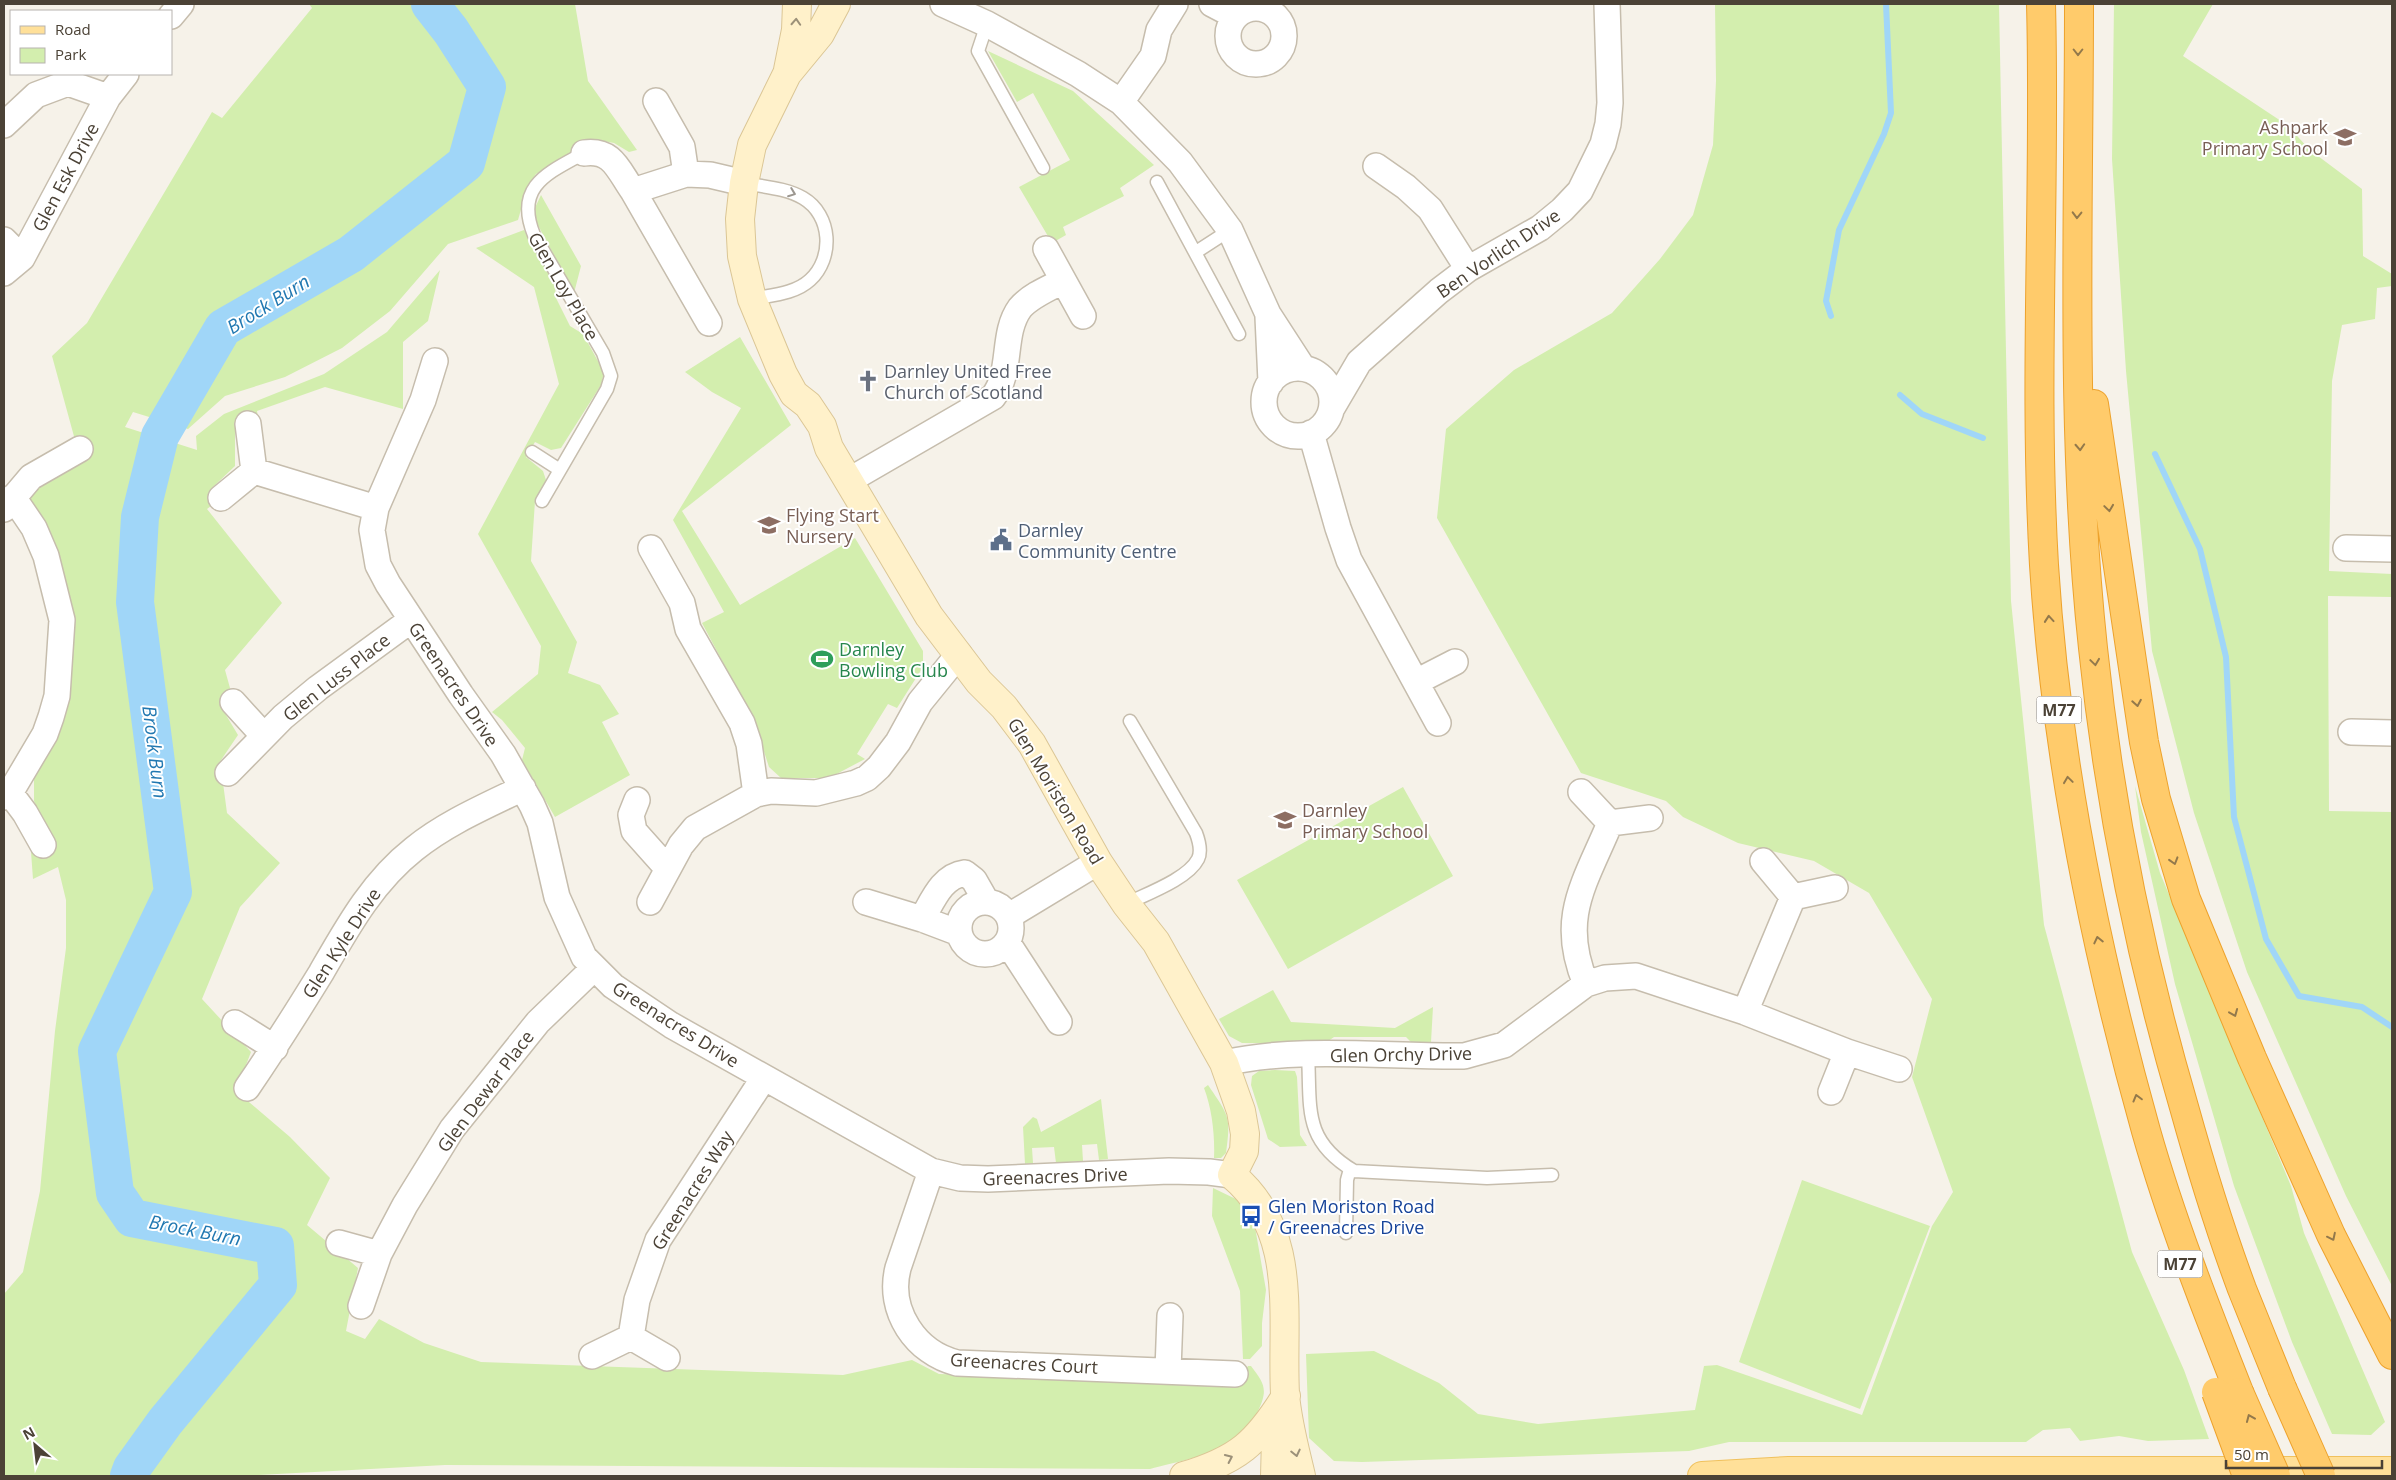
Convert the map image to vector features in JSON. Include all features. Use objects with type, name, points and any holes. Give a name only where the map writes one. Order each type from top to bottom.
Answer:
[{"type":"highway","name":"M77","points":[[2041,4],[2040,465],[2045,568],[2051,637],[2074,821],[2116,1016],[2186,1289],[2228,1392],[2276,1476]]},
{"type":"highway","name":"M77","points":[[2078,4],[2076,287],[2079,411],[2093,649],[2114,802],[2148,973],[2195,1147],[2242,1287],[2282,1388],[2321,1476]]},
{"type":"highway","name":"M77","points":[[2076,287],[2134,688],[2152,780],[2170,848],[2201,939],[2260,1076],[2331,1235],[2392,1355]]},
{"type":"highway","name":"M77","points":[[2228,1392],[2247,1476]]},
{"type":"main road","points":[[1702,1476],[1777,1471],[1833,1475],[2392,1471]]},
{"type":"street","points":[[172,15],[181,4]]},
{"type":"street","name":"Glen Moriston Road","points":[[787,74],[796,30],[797,4]]},
{"type":"street","name":"Glen Moriston Road","points":[[836,4],[820,34],[787,74],[752,145],[744,183],[740,219],[742,256],[752,299],[783,374],[794,394],[808,404],[822,426],[829,448],[928,616],[979,682],[1004,707],[1032,744],[1098,862],[1126,904],[1156,942],[1224,1063],[1241,1111],[1245,1134],[1244,1151],[1232,1176]]},
{"type":"street","points":[[943,4],[988,24],[1078,74],[1121,102],[1180,162],[1230,230],[1268,314],[1310,370],[1330,388],[1332,408],[1324,424],[1311,433],[1290,435],[1272,424],[1264,403],[1266,392],[1271,382],[1285,370],[1310,370]]},
{"type":"street","points":[[1121,102],[1154,56],[1159,30],[1174,4]]},
{"type":"street","points":[[1212,4],[1235,16]]},
{"type":"street","name":"Ben Vorlich Drive","points":[[1332,408],[1360,362],[1439,292],[1468,269],[1512,246],[1555,216],[1580,191],[1604,144],[1608,124],[1610,103],[1608,4]]},
{"type":"street","name":"Glen Esk Drive","points":[[13,265],[108,97],[125,75]]},
{"type":"street","points":[[4,125],[36,95],[68,83],[108,97]]},
{"type":"street","points":[[656,101],[682,147],[686,174]]},
{"type":"street","name":"Glen Loy Place","points":[[584,153],[598,151],[609,156],[634,191],[709,323]]},
{"type":"street","points":[[1376,166],[1406,187],[1430,209],[1468,269]]},
{"type":"street","points":[[634,191],[686,174],[710,175],[744,183]]},
{"type":"street","name":"Glen Esk Drive","points":[[4,240],[13,265]]},
{"type":"street","points":[[1046,249],[1083,316]]},
{"type":"street","points":[[848,481],[994,397],[1002,386],[1013,321],[1021,308],[1032,298],[1063,281]]},
{"type":"street","points":[[1268,314],[1271,382]]},
{"type":"street","name":"Greenacres Drive","points":[[435,361],[423,400],[376,508],[372,530],[378,565],[411,620],[503,754],[523,788],[540,823],[557,897],[578,944],[594,968],[612,986],[635,1002],[763,1079],[931,1171],[960,1178],[988,1179],[1169,1171],[1209,1172],[1232,1176]]},
{"type":"street","name":"Ben Vorlich Drive","points":[[1310,370],[1338,370],[1360,362]]},
{"type":"street","points":[[248,424],[254,472]]},
{"type":"street","points":[[1311,433],[1349,560],[1438,723]]},
{"type":"street","points":[[43,845],[25,812],[7,795],[45,734],[51,717],[56,696],[62,620],[46,556],[34,528],[8,503],[31,477],[80,449]]},
{"type":"street","points":[[254,472],[376,508]]},
{"type":"street","points":[[221,498],[254,472]]},
{"type":"street","points":[[651,548],[682,603],[688,628],[742,723],[749,744],[756,794]]},
{"type":"street","points":[[2346,548],[2392,550]]},
{"type":"street","name":"Glen Luss Place","points":[[228,773],[264,736],[318,688],[411,620]]},
{"type":"street","points":[[650,902],[680,845],[695,828],[756,794],[771,791],[816,793],[856,783],[867,778],[879,768],[898,742],[920,702],[958,654]]},
{"type":"street","points":[[1416,682],[1455,662]]},
{"type":"street","points":[[233,702],[264,736]]},
{"type":"street","points":[[2351,732],[2392,733]]},
{"type":"street","name":"Glen Kyle Drive","points":[[247,1088],[275,1048],[366,900],[387,874],[414,848],[445,828],[523,788]]},
{"type":"street","points":[[1581,792],[1610,823]]},
{"type":"street","points":[[637,800],[631,815],[634,831],[667,868]]},
{"type":"street","points":[[1610,823],[1650,818]]},
{"type":"street","points":[[1586,984],[1578,963],[1573,928],[1575,913],[1580,895],[1610,823]]},
{"type":"street","points":[[1763,861],[1793,897]]},
{"type":"street","points":[[1009,916],[1098,862]]},
{"type":"street","points":[[922,919],[940,887],[959,874],[965,873],[974,880],[986,901]]},
{"type":"street","points":[[1793,897],[1836,888]]},
{"type":"street","points":[[1746,1012],[1793,897]]},
{"type":"street","points":[[986,901],[995,903],[1009,916],[1011,929],[1007,942],[995,952],[980,953],[966,946],[959,933],[962,915],[976,903],[986,901]]},
{"type":"street","points":[[866,902],[922,919],[959,933]]},
{"type":"street","points":[[1007,942],[1059,1022]]},
{"type":"street","name":"Glen Dewar Place","points":[[361,1306],[379,1254],[405,1205],[452,1129],[538,1022],[594,968]]},
{"type":"street","name":"Glen Orchy Drive","points":[[1224,1063],[1251,1057],[1308,1054],[1464,1056],[1504,1045],[1586,984],[1605,978],[1636,976],[1746,1012],[1846,1052],[1899,1069]]},
{"type":"street","points":[[235,1023],[275,1048]]},
{"type":"street","points":[[1831,1092],[1846,1052]]},
{"type":"street","name":"Greenacres Way","points":[[631,1337],[637,1300],[658,1240],[763,1079]]},
{"type":"street","name":"Greenacres Court","points":[[931,1171],[898,1268],[896,1284],[900,1314],[908,1328],[927,1351],[940,1359],[957,1363],[1235,1374]]},
{"type":"street","points":[[1232,1176],[1248,1188],[1260,1204],[1270,1223],[1278,1250],[1286,1314],[1286,1396],[1301,1476]]},
{"type":"street","points":[[339,1243],[379,1254]]},
{"type":"street","points":[[1168,1370],[1170,1316]]},
{"type":"street","points":[[592,1356],[631,1337],[667,1358]]},
{"type":"street","points":[[1184,1476],[1243,1451],[1270,1422],[1286,1396]]},
{"type":"street","points":[[1275,1476],[1276,1438],[1286,1396]]},
{"type":"lane","points":[[988,24],[978,51],[1043,168]]},
{"type":"lane","name":"Glen Loy Place","points":[[542,501],[607,389],[611,376],[602,353],[528,222],[532,192],[543,176],[584,153]]},
{"type":"lane","points":[[1157,182],[1239,334]]},
{"type":"lane","points":[[744,183],[787,191],[804,198],[818,212],[826,229],[827,248],[822,266],[810,281],[793,290],[752,299]]},
{"type":"lane","points":[[1196,252],[1230,230]]},
{"type":"lane","points":[[532,452],[560,470]]},
{"type":"lane","points":[[1126,904],[1186,874],[1198,859],[1200,845],[1196,833],[1130,721]]},
{"type":"lane","points":[[1308,1054],[1311,1118],[1315,1134],[1338,1162],[1354,1171],[1487,1178],[1552,1175]]},
{"type":"lane","points":[[1346,1233],[1347,1180],[1350,1169]]},
{"type":"green space","points":[[309,4],[575,4],[588,81],[637,150],[629,152],[614,143],[598,140],[536,174],[528,185],[518,220],[448,244],[390,311],[342,348],[285,377],[225,396],[188,429],[133,412],[125,427],[197,450],[196,436],[224,414],[324,374],[387,332],[440,270],[428,321],[403,342],[403,409],[325,387],[257,411],[258,417],[243,416],[235,422],[235,466],[212,488],[215,503],[207,509],[282,603],[225,670],[230,688],[223,710],[238,735],[217,766],[223,783],[227,813],[280,863],[240,907],[202,999],[251,1052],[236,1091],[290,1137],[330,1178],[307,1225],[358,1268],[346,1331],[365,1339],[379,1319],[424,1343],[481,1362],[843,1375],[912,1360],[939,1374],[1238,1383],[1248,1366],[1251,1366],[1264,1387],[1263,1398],[1249,1428],[1235,1442],[1212,1452],[1150,1469],[445,1465],[241,1476],[4,1476],[4,1294],[23,1272],[40,1191],[55,1031],[66,948],[66,900],[58,867],[33,879],[31,852],[52,844],[34,801],[34,777],[63,684],[72,669],[74,642],[28,500],[29,491],[75,440],[52,356],[87,323],[212,112],[222,118],[312,8]]},
{"type":"green space","points":[[1715,4],[1999,4],[2011,601],[2044,925],[2132,1252],[2184,1370],[2209,1439],[2148,1441],[2119,1436],[2080,1441],[2070,1428],[2043,1430],[2026,1442],[1729,1442],[1689,1451],[1362,1462],[1334,1461],[1309,1438],[1306,1354],[1374,1351],[1439,1383],[1478,1414],[1538,1424],[1695,1410],[1704,1366],[1717,1365],[1862,1415],[1932,1226],[1953,1192],[1912,1077],[1932,999],[1869,893],[1814,861],[1738,843],[1683,817],[1666,801],[1581,773],[1437,518],[1446,429],[1514,370],[1612,313],[1660,259],[1693,215],[1713,145],[1716,81]]},
{"type":"green space","points":[[2114,4],[2213,4],[2183,56],[2287,125],[2310,150],[2362,189],[2363,256],[2392,274],[2392,286],[2377,288],[2375,319],[2342,325],[2332,381],[2329,571],[2392,574],[2392,597],[2328,596],[2329,811],[2392,812],[2392,1286],[2346,1196],[2247,972],[2194,813],[2152,651],[2126,371],[2112,159]]},
{"type":"green space","points":[[988,51],[1073,91],[1154,165],[1120,188],[1124,196],[1063,227],[1066,235],[1052,243],[1019,187],[1070,160],[1033,93],[1017,102]]},
{"type":"green space","points":[[541,195],[581,266],[574,293],[532,214]]},
{"type":"green space","points":[[524,230],[556,281],[555,296],[570,326],[583,334],[604,372],[601,385],[561,448],[551,450],[535,442],[526,457],[543,471],[546,480],[535,501],[531,561],[577,642],[568,673],[600,685],[619,714],[602,722],[630,775],[555,817],[522,760],[525,748],[502,720],[492,712],[538,674],[541,646],[478,534],[559,384],[534,287],[476,248]]},
{"type":"green space","name":"Darnley Bowling Club","points":[[740,337],[791,425],[682,511],[740,605],[855,538],[923,651],[923,667],[897,708],[888,704],[857,754],[865,759],[829,778],[781,778],[769,767],[754,721],[702,623],[724,612],[673,520],[741,408],[712,392],[685,372]]},
{"type":"green space","points":[[2135,786],[2160,873],[2291,1186],[2304,1233],[2385,1422],[2371,1435],[2332,1434],[2292,1342],[2234,1186],[2175,984],[2141,832]]},
{"type":"green space","points":[[1403,787],[1453,876],[1288,969],[1237,880]]},
{"type":"green space","points":[[1273,990],[1291,1022],[1395,1028],[1433,1007],[1431,1042],[1413,1044],[1406,1037],[1334,1037],[1324,1044],[1242,1043],[1229,1036],[1219,1019]]},
{"type":"green space","points":[[1259,1071],[1295,1071],[1297,1077],[1300,1135],[1307,1146],[1280,1147],[1268,1139],[1251,1085],[1252,1076]]},
{"type":"green space","points":[[1208,1085],[1227,1117],[1226,1153],[1221,1158],[1214,1158],[1212,1122],[1204,1088]]},
{"type":"green space","points":[[1101,1099],[1108,1159],[1099,1160],[1097,1144],[1082,1145],[1083,1161],[1056,1163],[1054,1147],[1032,1148],[1033,1163],[1025,1164],[1023,1127],[1033,1117],[1037,1119],[1041,1132]]},
{"type":"green space","points":[[1802,1180],[1930,1226],[1860,1409],[1739,1362]]},
{"type":"green space","points":[[1213,1188],[1242,1202],[1255,1227],[1266,1290],[1262,1323],[1262,1346],[1250,1359],[1243,1359],[1240,1291],[1212,1216]]},
{"type":"waterway","name":"Brock Burn","points":[[129,1476],[132,1468],[165,1422],[278,1285],[275,1246],[132,1218],[115,1193],[97,1051],[173,892],[135,602],[140,517],[160,436],[223,328],[351,254],[466,163],[487,87],[451,31],[430,4]]},
{"type":"waterway","points":[[1831,316],[1826,301],[1839,230],[1884,134],[1891,113],[1886,4]]},
{"type":"waterway","points":[[1900,395],[1922,414],[1983,438]]},
{"type":"waterway","points":[[2155,454],[2200,549],[2226,657],[2234,817],[2266,939],[2299,996],[2362,1007],[2392,1027]]},
{"type":"place","name":"Ashpark Primary School","points":[[2345,137]]},
{"type":"place","name":"Darnley United Free Church of Scotland","points":[[868,381]]},
{"type":"place","name":"Flying Start Nursery","points":[[769,525]]},
{"type":"place","name":"Darnley Community Centre","points":[[1001,540]]},
{"type":"place","name":"Darnley Bowling Club","points":[[822,659]]},
{"type":"place","name":"Darnley Primary School","points":[[1285,820]]},
{"type":"place","name":"Glen Moriston Road / Greenacres Drive","points":[[1251,1216]]}]
